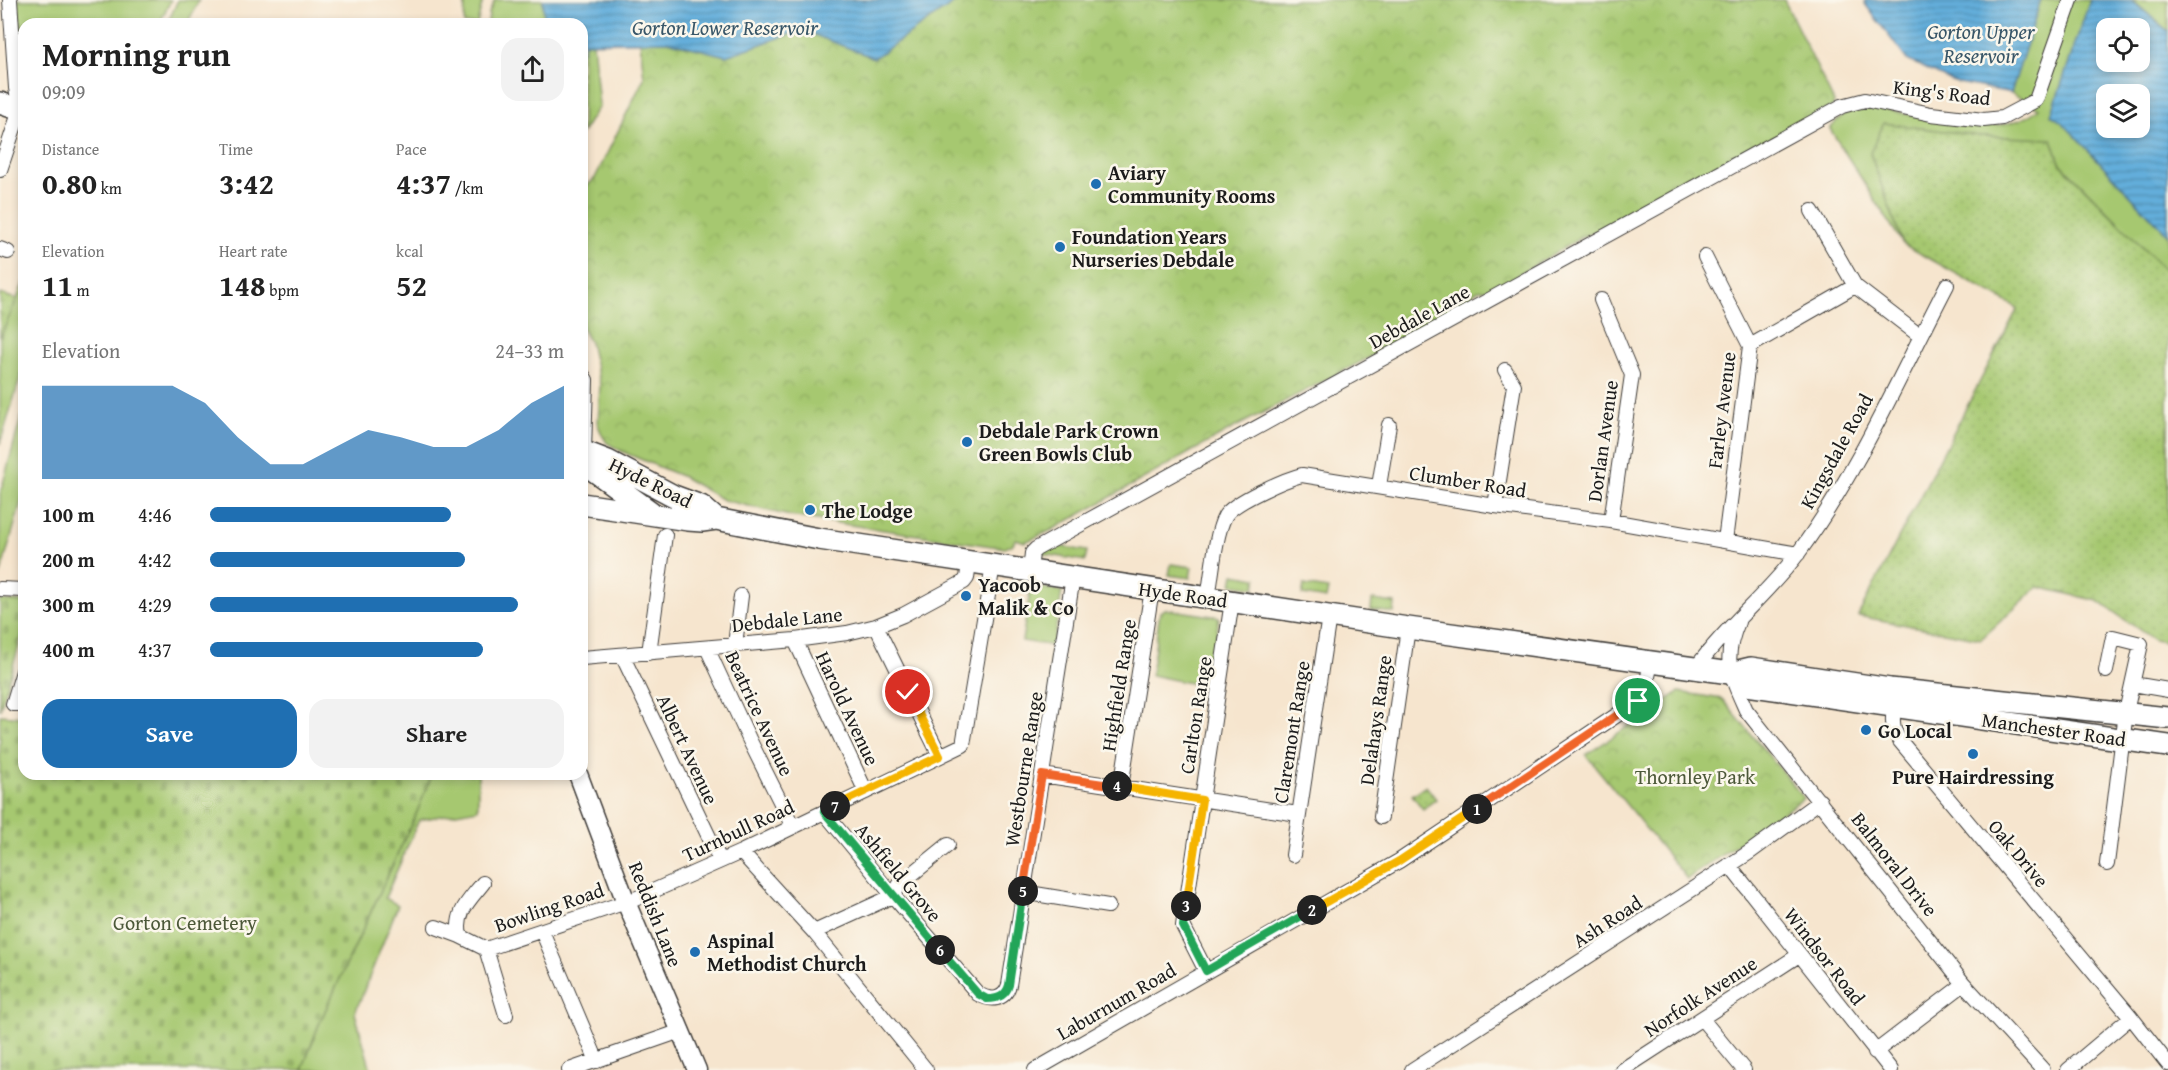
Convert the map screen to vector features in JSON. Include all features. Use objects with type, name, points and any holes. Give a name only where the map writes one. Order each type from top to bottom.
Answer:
[{"type":"highway","name":"Hyde Road","points":[[588,459],[608,461],[674,496],[701,506],[716,519]]},
{"type":"highway","points":[[588,463],[654,515]]},
{"type":"highway","name":"Hyde Road","points":[[588,505],[702,521],[716,519],[819,539],[1073,578],[1651,662]]},
{"type":"highway","name":"Manchester Road","points":[[1651,662],[1730,673],[1751,668],[1890,689],[2168,718]]},
{"type":"highway","name":"Manchester Road","points":[[1730,673],[1747,685],[2168,746]]},
{"type":"main road","name":"Reddish Lane","points":[[580,780],[626,902],[697,1070]]},
{"type":"street","points":[[0,171],[15,108],[16,88],[9,0]]},
{"type":"street","name":"King's Road","points":[[1842,106],[1865,100],[1940,115],[1984,120],[2002,118],[2036,100],[2071,0]]},
{"type":"street","name":"Debdale Lane","points":[[1030,571],[1032,553],[1036,549],[1842,106]]},
{"type":"street","points":[[1812,211],[1855,286],[1920,336]]},
{"type":"street","name":"Farley Avenue","points":[[1705,257],[1750,346],[1725,541]]},
{"type":"street","name":"Kingsdale Road","points":[[1696,668],[1708,651],[1738,622],[1798,554],[1841,489],[1947,285]]},
{"type":"street","points":[[1750,346],[1855,286]]},
{"type":"street","name":"Dorlan Avenue","points":[[1601,300],[1632,375],[1611,521]]},
{"type":"street","points":[[1496,506],[1514,386],[1505,370]]},
{"type":"street","points":[[1379,486],[1389,425]]},
{"type":"street","name":"Clumber Road","points":[[1208,598],[1221,525],[1226,513],[1239,503],[1290,478],[1302,475],[1496,506],[1611,521],[1798,554]]},
{"type":"street","points":[[649,653],[665,535]]},
{"type":"street","name":"Debdale Lane","points":[[588,658],[795,640],[847,633],[876,626],[903,615],[964,582],[967,578],[969,562]]},
{"type":"street","name":"Turnbull Road","points":[[626,902],[741,852],[963,745],[993,565]]},
{"type":"street","name":"Westbourne Range","points":[[998,999],[1005,994],[1009,985],[1073,578]]},
{"type":"street","points":[[0,589],[18,590]]},
{"type":"street","name":"Highfield Range","points":[[1121,787],[1152,589]]},
{"type":"street","points":[[735,645],[741,596]]},
{"type":"street","name":"Carlton Range","points":[[1206,971],[1183,926],[1232,601]]},
{"type":"street","name":"Claremont Range","points":[[1293,855],[1329,616]]},
{"type":"street","name":"Kingsdale Road","points":[[1730,673],[1730,642],[1738,622]]},
{"type":"street","points":[[876,626],[940,756]]},
{"type":"street","name":"Delahays Range","points":[[1381,817],[1408,628]]},
{"type":"street","points":[[2106,671],[2113,637],[2141,644],[2126,712],[2107,864]]},
{"type":"street","name":"Harold Avenue","points":[[795,640],[866,792]]},
{"type":"street","name":"Beatrice Avenue","points":[[707,648],[793,826]]},
{"type":"street","name":"Albert Avenue","points":[[622,655],[720,860]]},
{"type":"street","name":"Laburnum Road","points":[[1035,1070],[1399,861],[1638,701],[1646,686],[1651,662]]},
{"type":"street","name":"Balmoral Drive","points":[[1730,673],[1746,710],[1964,984],[2043,1070]]},
{"type":"street","points":[[2133,684],[2168,690]]},
{"type":"street","name":"Oak Drive","points":[[1894,707],[1894,732],[1900,741],[2168,1064]]},
{"type":"street","points":[[1042,775],[1299,814]]},
{"type":"street","name":"Ash Road","points":[[1412,1070],[1729,865],[1820,801]]},
{"type":"street","name":"Ashfield Grove","points":[[824,812],[892,896],[978,994],[987,999],[998,999]]},
{"type":"street","points":[[814,932],[892,896],[900,884],[948,845]]},
{"type":"street","points":[[741,852],[814,932],[926,1070]]},
{"type":"street","name":"Windsor Road","points":[[1729,865],[1891,1070]]},
{"type":"street","points":[[460,936],[459,916],[483,883]]},
{"type":"street","points":[[1023,892],[1108,906]]},
{"type":"street","name":"Bowling Road","points":[[486,949],[626,902]]},
{"type":"street","points":[[436,927],[486,949],[506,1015]]},
{"type":"street","points":[[542,931],[597,1061]]},
{"type":"street","name":"Norfolk Avenue","points":[[1622,1070],[1799,955]]},
{"type":"street","points":[[1875,1052],[1964,984]]},
{"type":"street","points":[[2068,1070],[2131,1017]]},
{"type":"street","points":[[1702,1019],[1744,1070]]},
{"type":"street","points":[[569,1070],[681,1031]]},
{"type":"green space","points":[[17,0],[171,0],[162,18],[19,18]]},
{"type":"green space","points":[[178,0],[199,0],[190,18],[170,18]]},
{"type":"green space","points":[[465,0],[483,0],[478,18],[464,18]]},
{"type":"green space","points":[[495,0],[543,0],[544,18],[489,18]]},
{"type":"green space","points":[[964,0],[1784,0],[1834,102],[1833,106],[1614,224],[1582,237],[1500,288],[1479,290],[1472,294],[1459,311],[1239,425],[1052,530],[1025,542],[1016,539],[1012,545],[1005,548],[790,516],[723,500],[681,476],[607,443],[598,425],[600,384],[588,339],[588,185],[595,178],[644,78],[640,41],[667,41],[726,56],[802,30],[874,58],[954,3]]},
{"type":"green space","points":[[2041,0],[2090,0],[2051,115],[2062,122],[2168,235],[2168,273],[2060,163],[2052,140],[1981,136],[1870,153],[1903,244],[1830,129],[1844,114],[1863,106],[1968,125],[2007,124],[2024,118],[2039,108],[2011,93]]},
{"type":"green space","points":[[2131,0],[2168,0],[2168,31],[2133,1]]},
{"type":"green space","points":[[593,42],[599,106],[588,123],[588,43]]},
{"type":"green space","points":[[1884,123],[1981,136],[2052,139],[2060,163],[2168,273],[2168,643],[2154,640],[2098,601],[2038,587],[1981,639],[1858,616],[2018,308],[1903,244],[1870,153]]},
{"type":"green space","points":[[0,294],[17,299],[0,338]]},
{"type":"green space","points":[[18,296],[18,385],[0,444],[0,338]]},
{"type":"green space","points":[[18,429],[18,513],[0,576],[0,494]]},
{"type":"green space","points":[[1052,545],[1087,551],[1085,561],[1038,553]]},
{"type":"green space","points":[[1171,564],[1192,567],[1190,578],[1169,575]]},
{"type":"green space","points":[[1234,574],[1257,578],[1255,588],[1232,584]]},
{"type":"green space","points":[[1304,585],[1328,589],[1326,599],[1302,595]]},
{"type":"green space","points":[[1031,586],[1062,591],[1053,646],[1022,641]]},
{"type":"green space","points":[[0,600],[18,602],[18,649],[0,710]]},
{"type":"green space","points":[[1372,600],[1395,603],[1394,613],[1371,610]]},
{"type":"green space","points":[[1165,609],[1219,617],[1209,687],[1151,675],[1160,612]]},
{"type":"green space","name":"Thornley Park","points":[[1679,692],[1722,699],[1804,798],[1687,879],[1586,755]]},
{"type":"green space","name":"Gorton Cemetery","points":[[0,715],[18,716],[18,780],[430,780],[319,1024],[302,1070],[0,1070]]},
{"type":"green space","points":[[430,780],[478,780],[478,809],[419,820],[385,898],[398,905],[355,1013],[371,1070],[302,1070],[319,1024]]},
{"type":"green space","points":[[1426,786],[1436,799],[1423,809],[1412,795]]},
{"type":"water","name":"Gorton Lower Reservoir","points":[[543,0],[964,0],[954,3],[874,58],[802,30],[726,56],[667,41],[588,43],[588,18],[544,18]]},
{"type":"water","name":"Gorton Upper Reservoir","points":[[1865,0],[2041,0],[2011,93],[1954,82],[1907,60],[1865,4]]},
{"type":"water","name":"Gorton Upper Reservoir","points":[[2090,0],[2131,0],[2168,31],[2168,235],[2062,122],[2051,115]]},
{"type":"place","name":"Aviary Community Rooms","points":[[1096,184]]},
{"type":"place","name":"Foundation Years Nurseries Debdale","points":[[1060,247]]},
{"type":"place","name":"Debdale Park Crown Green Bowls Club","points":[[967,442]]},
{"type":"place","name":"The Lodge","points":[[810,510]]},
{"type":"place","name":"Yacoob Malik & Co","points":[[966,596]]},
{"type":"place","name":"Go Local","points":[[1866,730]]},
{"type":"place","name":"Pure Hairdressing","points":[[1973,754]]},
{"type":"place","name":"Aspinal Methodist Church","points":[[695,952]]},
{"type":"route","points":[[908,692],[940,756],[824,812],[892,896],[978,994],[987,999],[998,999],[1008,990],[1042,775],[1202,800],[1183,926],[1206,971],[1399,861],[1638,701]]}]
